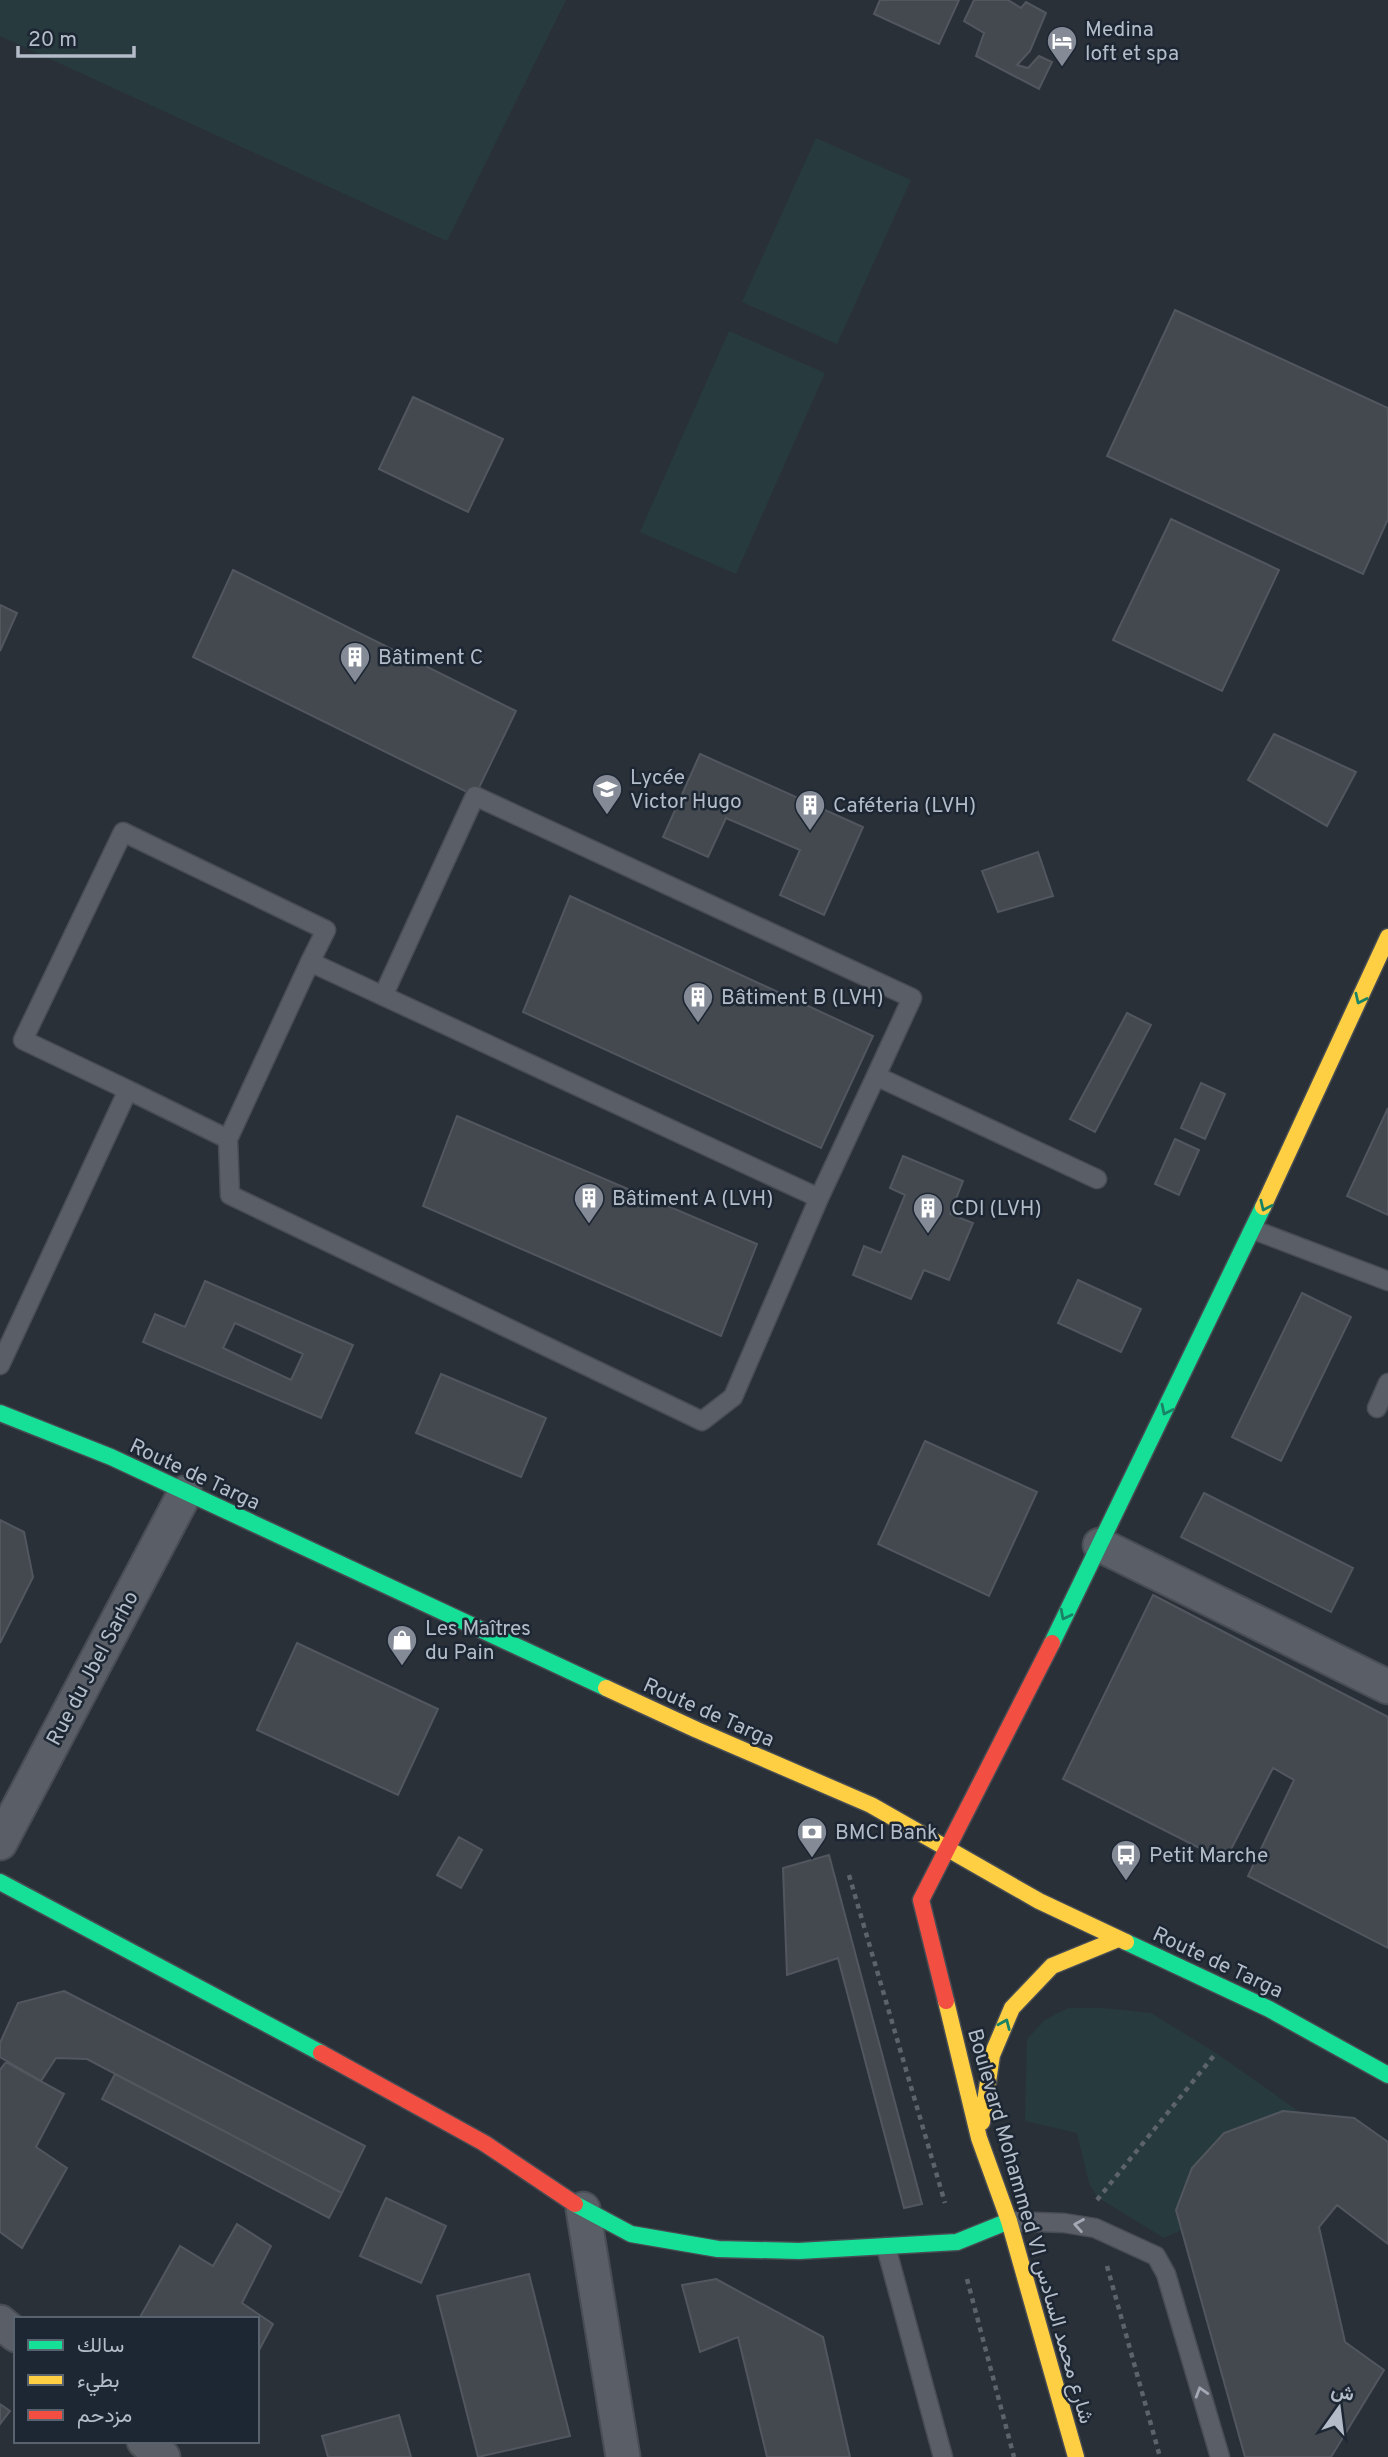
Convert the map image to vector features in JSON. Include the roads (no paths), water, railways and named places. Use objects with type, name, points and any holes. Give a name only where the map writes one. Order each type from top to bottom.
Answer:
[{"type":"street","name":"Boulevard Mohammed VI شارع محمد السادس","points":[[1076,2457],[1009,2221],[979,2138],[921,1900],[1100,1545],[1254,1230],[1388,937]]},
{"type":"street","name":"Route de Targa","points":[[0,1413],[111,1457],[697,1730],[871,1805],[1040,1901],[1269,2009],[1388,2075]]},
{"type":"street","name":"Rue du Jbel Sarho","points":[[0,1843],[185,1493]]},
{"type":"street","points":[[1100,1545],[1388,1687]]},
{"type":"street","points":[[0,1882],[344,2065],[484,2143],[583,2208],[631,2234],[718,2249],[799,2251],[957,2242],[1009,2221]]},
{"type":"street","points":[[979,2138],[992,2055],[1012,2008],[1052,1966],[1118,1939]]},
{"type":"street","points":[[583,2208],[623,2457]]},
{"type":"street","points":[[0,2322],[14,2333]]},
{"type":"street","points":[[146,2443],[163,2457]]},
{"type":"lane","points":[[228,1139],[23,1040],[123,832],[326,930],[228,1139],[230,1195],[702,1421],[733,1397],[819,1198],[912,998],[475,796],[383,996]]},
{"type":"lane","points":[[310,962],[819,1198]]},
{"type":"lane","points":[[876,1076],[1097,1179]]},
{"type":"lane","points":[[0,1365],[128,1090]]},
{"type":"lane","points":[[1254,1230],[1388,1282]]},
{"type":"lane","points":[[1377,1408],[1388,1383]]},
{"type":"lane","points":[[1009,2221],[1064,2222],[1095,2228],[1156,2256],[1166,2274],[1220,2457]]},
{"type":"lane","points":[[886,2247],[943,2457]]},
{"type":"place","name":"Medina loft et spa","points":[[1062,68]]},
{"type":"place","name":"Bâtiment C","points":[[355,684]]},
{"type":"place","name":"Lycée Victor Hugo","points":[[607,816]]},
{"type":"place","name":"Caféteria (LVH)","points":[[810,832]]},
{"type":"place","name":"Bâtiment B (LVH)","points":[[698,1024]]},
{"type":"place","name":"Bâtiment A (LVH)","points":[[589,1225]]},
{"type":"place","name":"CDI (LVH)","points":[[928,1235]]},
{"type":"place","name":"Les Maîtres du Pain","points":[[402,1667]]},
{"type":"place","name":"BMCI Bank","points":[[812,1859]]},
{"type":"place","name":"Petit Marche","points":[[1126,1882]]}]
